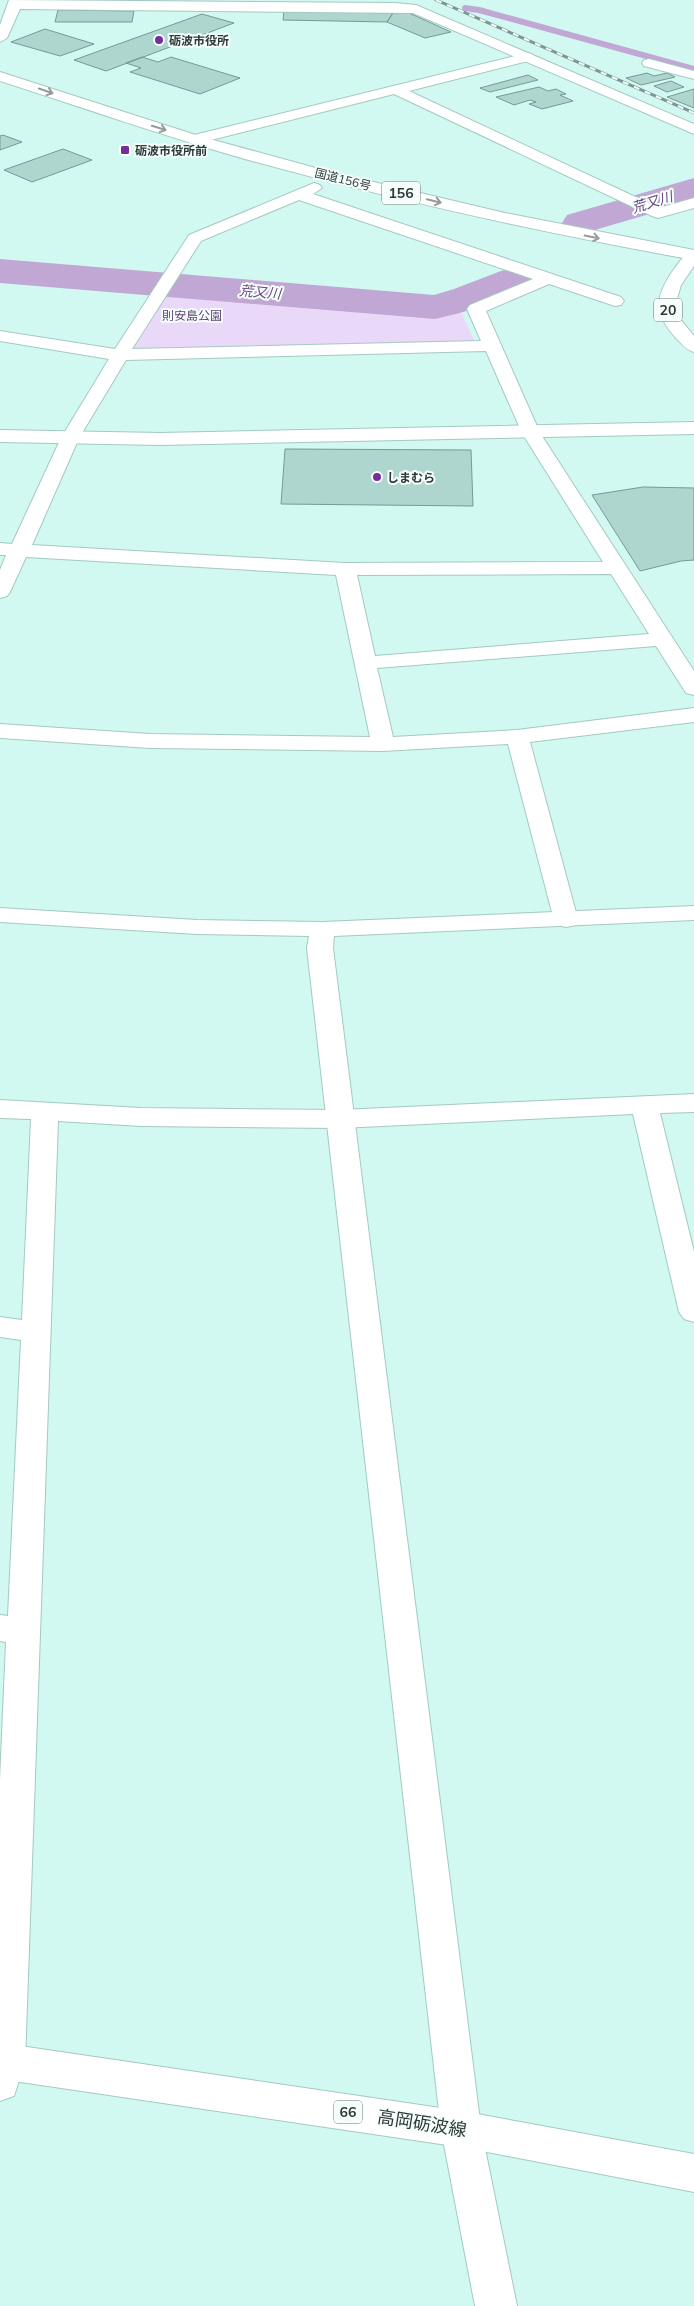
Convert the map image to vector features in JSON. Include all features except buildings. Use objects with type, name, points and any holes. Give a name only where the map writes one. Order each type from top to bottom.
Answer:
[{"type":"main road","points":[[0,38],[9,21],[15,2],[271,3],[416,9],[694,129]]},
{"type":"main road","points":[[195,139],[527,57]]},
{"type":"main road","points":[[649,63],[694,75]]},
{"type":"main road","name":"国道156号","points":[[0,76],[195,139],[296,167],[691,263]]},
{"type":"main road","points":[[394,89],[658,213],[694,203]]},
{"type":"main road","points":[[162,145],[223,164]]},
{"type":"main road","name":"国道156号","points":[[268,176],[307,192],[691,263]]},
{"type":"main road","points":[[0,592],[10,550],[70,438],[120,355],[195,238],[307,192],[615,301]]},
{"type":"main road","points":[[648,208],[694,196]]},
{"type":"main road","name":"20","points":[[691,263],[672,286],[666,306],[671,320],[694,347]]},
{"type":"main road","points":[[550,278],[476,309],[531,433],[694,688]]},
{"type":"main road","points":[[0,336],[120,355],[492,346]]},
{"type":"main road","points":[[0,436],[160,439],[531,433],[694,428]]},
{"type":"main road","points":[[10,550],[345,569],[618,568]]},
{"type":"main road","points":[[345,569],[383,744]]},
{"type":"main road","points":[[366,663],[662,639]]},
{"type":"main road","points":[[0,731],[150,741],[383,744],[517,737],[694,715]]},
{"type":"main road","points":[[517,737],[566,920]]},
{"type":"main road","points":[[0,915],[197,927],[322,928],[566,920],[694,913]]},
{"type":"main road","points":[[322,928],[320,948],[461,2129],[496,2306]]},
{"type":"main road","points":[[0,1109],[141,1117],[340,1119],[645,1107],[694,1103]]},
{"type":"main road","points":[[645,1107],[694,1312]]},
{"type":"main road","points":[[2,2069],[12,1630],[36,1332],[45,1111]]},
{"type":"main road","points":[[0,1328],[36,1332]]},
{"type":"main road","name":"高岡砺波線","points":[[2,2069],[461,2129],[694,2173]]},
{"type":"green space","name":"則安島公園","points":[[175,280],[420,300],[454,297],[475,342],[128,351]]},
{"type":"waterway","points":[[465,8],[479,10],[694,69]]},
{"type":"waterway","name":"荒又川","points":[[581,223],[694,189]]},
{"type":"waterway","name":"荒又川","points":[[0,271],[435,307],[468,298],[515,279]]},
{"type":"railway","points":[[436,0],[694,113]]},
{"type":"place","name":"砺波市役所","points":[[159,40]]},
{"type":"place","name":"砺波市役所前","points":[[125,150]]},
{"type":"place","name":"しまむら","points":[[377,477]]}]
